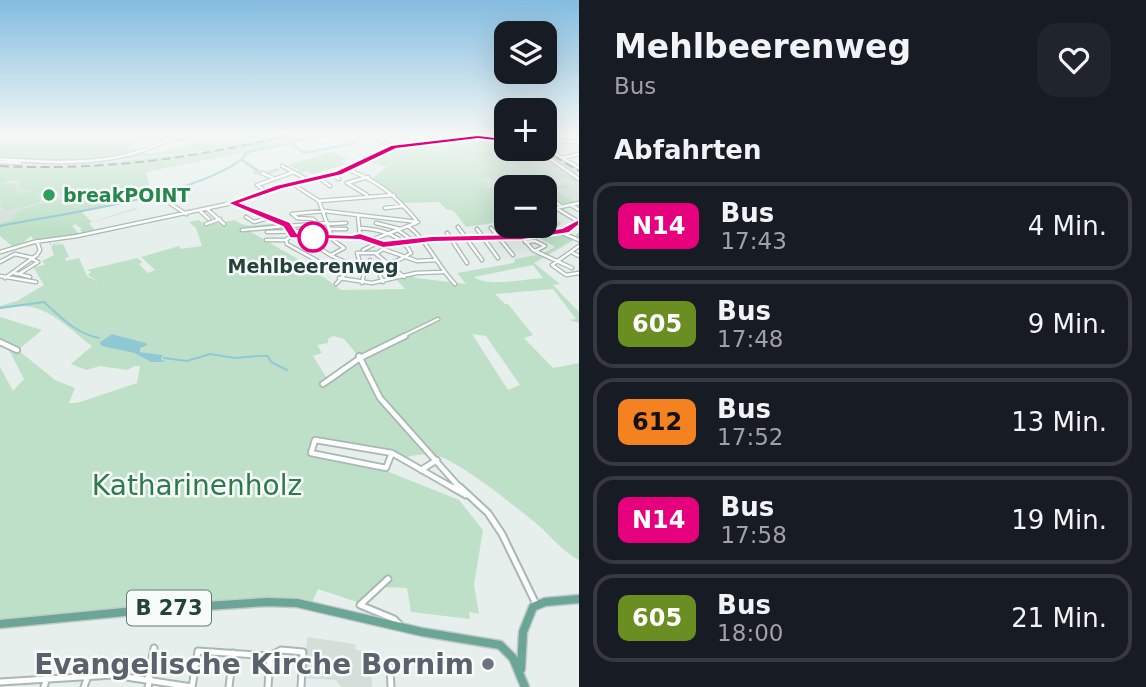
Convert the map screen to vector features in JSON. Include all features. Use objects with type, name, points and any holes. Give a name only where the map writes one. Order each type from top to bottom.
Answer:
[{"type":"main road","points":[[520,672],[523,629],[536,604],[579,599]]},
{"type":"main road","name":"B 273","points":[[0,624],[149,609],[276,602],[313,606],[505,648]]},
{"type":"main road","points":[[520,642],[515,647],[505,648],[520,672],[525,687]]},
{"type":"street","points":[[284,167],[310,181]]},
{"type":"street","points":[[0,252],[37,242],[78,236],[232,203],[265,191],[333,175],[350,167]]},
{"type":"street","points":[[562,167],[579,179]]},
{"type":"street","points":[[346,169],[368,177],[395,195],[418,222]]},
{"type":"street","points":[[265,191],[257,185],[293,172]]},
{"type":"street","points":[[262,173],[273,178]]},
{"type":"street","points":[[288,174],[301,176]]},
{"type":"street","points":[[333,175],[340,179]]},
{"type":"street","points":[[368,177],[347,183],[369,197]]},
{"type":"street","points":[[318,178],[330,186]]},
{"type":"street","points":[[293,184],[319,201],[332,237],[344,248],[331,255]]},
{"type":"street","points":[[319,201],[395,195]]},
{"type":"street","points":[[165,200],[186,214]]},
{"type":"street","points":[[232,203],[304,231]]},
{"type":"street","points":[[557,205],[579,203]]},
{"type":"street","points":[[386,208],[403,205]]},
{"type":"street","points":[[560,205],[556,208],[579,223]]},
{"type":"street","points":[[571,205],[579,210]]},
{"type":"street","points":[[207,209],[224,224]]},
{"type":"street","points":[[199,211],[209,219]]},
{"type":"street","points":[[318,224],[313,219],[297,218],[292,214],[323,211],[418,222]]},
{"type":"street","points":[[246,216],[254,222],[268,218]]},
{"type":"street","points":[[358,216],[360,236]]},
{"type":"street","points":[[374,229],[378,218]]},
{"type":"street","points":[[206,224],[220,219]]},
{"type":"street","points":[[371,240],[418,222]]},
{"type":"street","points":[[242,230],[346,223]]},
{"type":"street","points":[[376,223],[399,229],[413,241]]},
{"type":"street","points":[[557,233],[579,223]]},
{"type":"street","points":[[408,226],[423,240],[443,272],[455,284]]},
{"type":"street","points":[[267,232],[288,227]]},
{"type":"street","points":[[288,227],[292,235]]},
{"type":"street","points":[[458,227],[482,260]]},
{"type":"street","points":[[307,237],[331,255],[365,267],[388,264],[406,257],[412,251],[388,233],[359,228]]},
{"type":"street","points":[[491,228],[494,231]]},
{"type":"street","points":[[330,229],[346,229]]},
{"type":"street","points":[[477,229],[498,258]]},
{"type":"street","points":[[561,232],[579,240]]},
{"type":"street","points":[[447,233],[467,263]]},
{"type":"street","points":[[266,240],[286,240],[292,235],[360,236],[416,261],[436,260]]},
{"type":"street","points":[[358,253],[357,251],[413,241],[494,238]]},
{"type":"street","points":[[500,238],[513,255]]},
{"type":"street","points":[[523,238],[535,251],[573,266]]},
{"type":"street","points":[[286,240],[287,244],[341,277],[362,283],[383,282],[420,272],[443,272]]},
{"type":"street","points":[[525,242],[535,240],[545,246],[535,251]]},
{"type":"street","points":[[2,277],[40,252],[37,242]]},
{"type":"street","points":[[376,253],[380,246]]},
{"type":"street","points":[[579,246],[552,265],[564,274],[579,273]]},
{"type":"street","points":[[571,252],[579,256]]},
{"type":"street","points":[[336,284],[359,259],[358,253]]},
{"type":"street","points":[[358,253],[376,253],[404,277]]},
{"type":"street","points":[[0,262],[15,254],[38,262],[19,274]]},
{"type":"street","points":[[370,260],[383,282]]},
{"type":"street","points":[[416,261],[420,272]]},
{"type":"street","points":[[362,283],[365,267]]},
{"type":"street","points":[[12,272],[30,276]]},
{"type":"street","points":[[2,277],[36,282]]},
{"type":"street","points":[[323,384],[360,357],[438,319]]},
{"type":"street","points":[[0,342],[17,350]]},
{"type":"street","points":[[360,357],[380,398],[487,512],[502,534],[536,604]]},
{"type":"street","points":[[392,453],[386,468],[311,453],[315,440],[392,453],[471,498]]},
{"type":"street","points":[[419,469],[436,459]]},
{"type":"street","points":[[388,579],[360,605],[394,619],[400,627]]},
{"type":"street","points":[[148,682],[154,648]]},
{"type":"street","points":[[0,682],[9,684],[47,678],[88,676],[136,678],[192,687],[198,652],[270,656],[281,650],[303,652],[301,687]]},
{"type":"street","points":[[229,687],[233,653]]},
{"type":"street","points":[[268,687],[270,656]]},
{"type":"street","points":[[136,678],[140,660]]},
{"type":"street","points":[[390,667],[391,687]]},
{"type":"street","points":[[84,687],[88,676]]},
{"type":"street","points":[[44,687],[47,678]]},
{"type":"shaded area","points":[[102,167],[148,167],[0,198],[0,184]]},
{"type":"shaded area","points":[[462,167],[561,167],[579,180],[579,203],[570,205],[557,198],[557,175],[494,175],[494,197],[454,170]]},
{"type":"shaded area","points":[[57,190],[64,198],[18,210],[13,219],[0,223],[0,201]]},
{"type":"shaded area","points":[[307,637],[355,644],[356,650],[371,651],[372,687],[342,687],[335,680],[304,678]]},
{"type":"green space","points":[[0,167],[171,167],[146,172],[149,185],[134,188],[114,198],[118,202],[164,192],[82,212],[92,222],[137,209],[89,223],[95,231],[84,234],[75,224],[72,226],[80,235],[34,241],[31,236],[24,242],[32,242],[0,251],[12,246],[0,236],[0,223],[13,219],[18,210],[63,198],[57,190],[51,191],[55,197],[47,199],[43,193],[35,194],[42,197],[39,203],[0,212],[6,209],[0,207],[3,201],[0,201],[0,185],[13,183],[19,194],[36,190],[21,189],[18,180],[0,184]]},
{"type":"green space","points":[[251,167],[263,172],[277,168],[281,170],[267,175],[253,174],[254,169]]},
{"type":"green space","points":[[293,167],[336,167],[312,174],[306,171],[297,174],[294,172],[299,170]]},
{"type":"green space","points":[[387,167],[510,167],[518,172],[516,170],[547,168],[539,170],[547,170],[552,175],[494,175],[494,180],[484,177],[478,179],[489,186],[483,187],[485,189],[494,189],[494,223],[466,227],[454,211],[446,209],[439,202],[402,203],[396,195],[372,178]]},
{"type":"green space","points":[[557,167],[571,167],[579,172],[569,172],[570,174]]},
{"type":"green space","points":[[559,174],[571,176],[579,183],[573,180],[557,178],[556,175]]},
{"type":"green space","name":"Katharinenholz","points":[[560,182],[571,188],[557,190],[557,187],[565,185]]},
{"type":"green space","name":"Katharinenholz","points":[[557,191],[579,204],[557,206]]},
{"type":"green space","name":"Katharinenholz","points":[[199,220],[205,225],[235,220],[252,226],[277,224],[283,225],[244,228],[303,262],[341,290],[405,289],[397,280],[412,275],[416,278],[466,284],[457,273],[514,263],[515,259],[542,254],[555,247],[539,238],[557,238],[557,233],[579,223],[565,234],[572,238],[579,232],[579,237],[534,263],[560,284],[553,285],[579,312],[579,323],[569,320],[576,319],[553,289],[495,294],[508,304],[533,335],[524,338],[553,368],[579,363],[579,560],[501,496],[440,456],[423,454],[404,458],[380,450],[315,440],[311,453],[323,458],[389,472],[459,500],[483,530],[474,585],[479,614],[469,612],[470,619],[411,612],[407,588],[381,587],[363,604],[318,589],[312,603],[276,600],[0,620],[0,367],[13,391],[24,379],[7,346],[0,342],[0,317],[42,330],[18,350],[55,380],[75,388],[69,403],[77,403],[137,383],[140,366],[127,370],[100,366],[86,370],[71,364],[92,346],[50,314],[39,309],[15,306],[0,309],[0,306],[17,301],[44,285],[33,267],[45,265],[42,261],[54,255],[49,241],[40,242],[50,240],[52,248],[53,244],[62,242],[54,245],[63,244],[69,257],[65,258],[66,261],[79,258],[87,276],[99,282],[88,275],[91,272],[87,270],[137,258],[143,262],[139,264],[148,273],[155,270],[141,257],[179,246],[180,249],[202,246],[196,228],[189,222]],"holes":[[[533,265],[543,278],[488,282],[474,277]],[[112,334],[145,343],[140,352],[163,355],[161,359],[165,362],[151,362],[134,353],[101,346],[100,342]],[[472,334],[486,336],[520,385],[508,390]],[[333,336],[344,339],[360,358],[328,380],[313,356],[322,353],[317,345],[328,343],[328,339]]]},
{"type":"water","points":[[112,334],[146,343],[140,352],[163,355],[161,359],[165,362],[151,362],[134,353],[101,346],[100,342]]},
{"type":"waterway","points":[[0,226],[157,194],[189,185],[228,167]]},
{"type":"waterway","points":[[252,167],[256,170]]},
{"type":"waterway","points":[[0,308],[44,302],[76,329],[99,338]]},
{"type":"waterway","points":[[164,358],[187,361],[210,354],[235,358],[258,356]]},
{"type":"waterway","points":[[260,356],[268,356],[271,362],[287,370]]},
{"type":"railway","points":[[572,167],[579,171]]},
{"type":"bus line","name":"N14","points":[[350,167],[339,173],[279,187],[232,203],[289,226],[294,236],[352,239],[360,236],[383,245],[432,239],[514,238],[565,231],[579,222]]},
{"type":"place","name":"breakPOINT","points":[[49,195]]},
{"type":"place","name":"Mehlbeerenweg","points":[[313,237]]},
{"type":"place","name":"Evangelische Kirche Bornim","points":[[488,664]]}]
